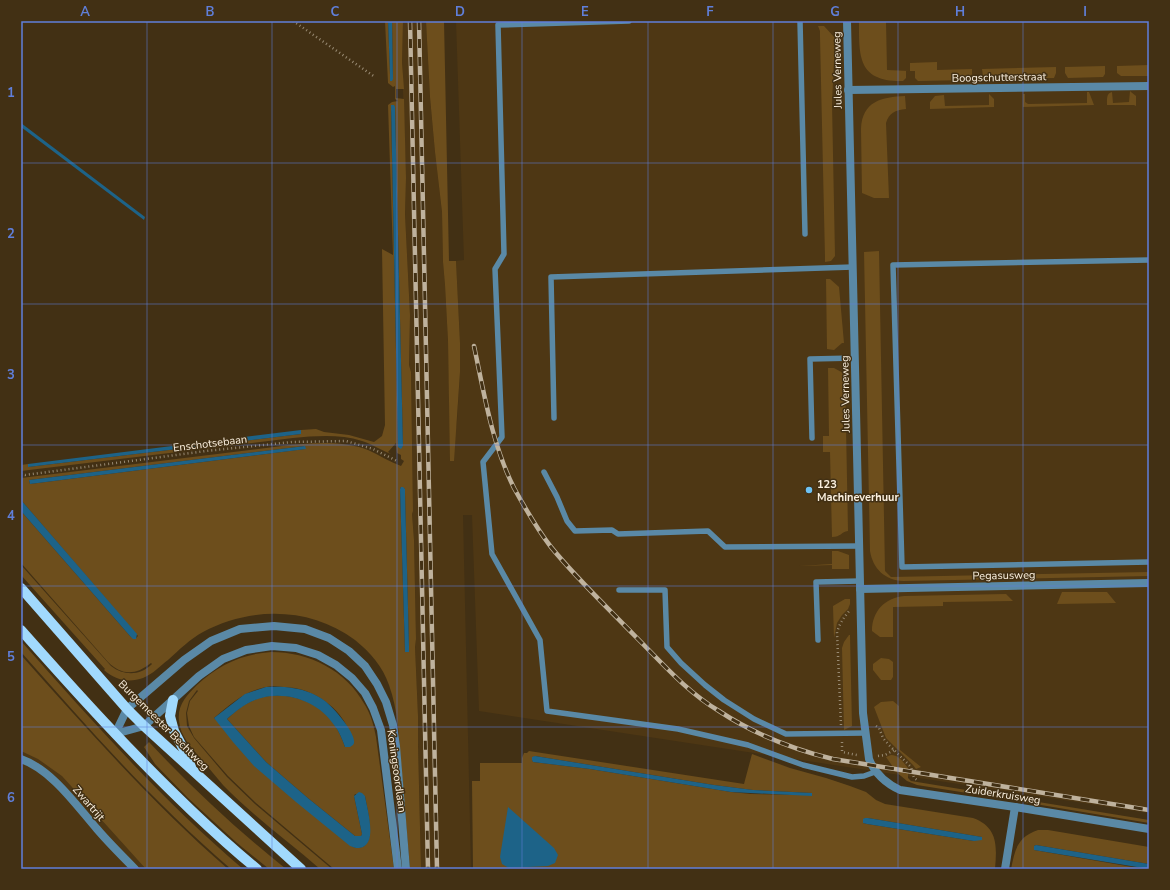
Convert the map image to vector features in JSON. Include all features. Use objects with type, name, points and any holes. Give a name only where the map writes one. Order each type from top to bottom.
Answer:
[{"type":"main road","name":"Burgemeester Bechtweg","points":[[21,588],[144,726],[301,869]]},
{"type":"main road","points":[[21,630],[115,734],[169,789],[235,851],[257,869]]},
{"type":"main road","points":[[173,700],[170,716],[174,731],[183,748],[192,771]]},
{"type":"street","name":"Jules Verneweg","points":[[847,21],[863,713],[868,756],[873,768]]},
{"type":"street","name":"Boogschutterstraat","points":[[848,90],[1149,86]]},
{"type":"street","name":"Pegasusweg","points":[[860,585],[1149,583]]},
{"type":"street","name":"Koningsoordlaan","points":[[115,734],[128,708],[184,660],[211,641],[240,629],[274,626],[305,629],[329,638],[349,651],[365,666],[377,684],[386,702],[393,724],[396,746],[406,869]]},
{"type":"street","name":"Koningsoordlaan","points":[[115,734],[144,726],[199,676],[223,659],[246,650],[272,646],[296,648],[318,655],[336,665],[352,678],[365,693],[373,708],[381,730],[398,869]]},
{"type":"street","name":"Zwartrijt","points":[[21,759],[41,770],[56,782],[135,869]]},
{"type":"street","name":"Zuiderkruisweg","points":[[873,768],[889,784],[900,790],[1015,807],[1146,829]]},
{"type":"street","points":[[1005,869],[1015,807]]},
{"type":"lane","points":[[629,21],[498,23],[504,254],[495,269],[502,437],[483,462],[492,554],[540,640],[547,711],[678,729],[748,745],[803,765],[852,777],[864,776],[873,768]]},
{"type":"lane","points":[[800,21],[805,234]]},
{"type":"lane","points":[[1149,260],[893,265],[902,567],[1149,562]]},
{"type":"lane","points":[[554,418],[551,277],[853,267]]},
{"type":"lane","points":[[812,438],[810,360],[855,358]]},
{"type":"lane","points":[[544,472],[567,520],[575,531],[612,530],[618,534],[708,531],[725,547],[859,546]]},
{"type":"lane","points":[[818,640],[816,582],[860,585]]},
{"type":"lane","points":[[619,590],[665,590],[667,648],[705,685],[736,708],[754,719],[786,734],[865,733]]},
{"type":"path","points":[[294,21],[375,77]]},
{"type":"path","name":"Enschotsebaan","points":[[21,474],[25,475],[198,452],[292,442],[346,441],[373,449],[397,461]]},
{"type":"path","points":[[861,599],[843,618],[837,632],[842,752],[868,756],[885,755],[894,750]]},
{"type":"path","points":[[863,713],[879,728],[883,738],[889,746],[911,767],[914,778],[920,781]]},
{"type":"shaded area","points":[[385,21],[388,21],[390,74],[393,78],[392,21],[403,21],[402,63],[404,89],[396,89],[396,98],[404,99],[406,178],[405,214],[410,315],[409,365],[411,372],[412,514],[414,540],[415,647],[421,869],[410,869],[399,733],[392,694],[380,666],[355,640],[338,629],[319,621],[300,616],[261,614],[241,618],[203,632],[147,676],[138,680],[122,680],[104,670],[105,669],[21,575],[21,565],[111,666],[121,672],[137,673],[152,664],[151,663],[134,672],[124,672],[113,667],[21,563],[21,511],[130,636],[135,639],[138,636],[21,500],[21,478],[315,443],[357,447],[368,450],[401,466],[404,461],[401,459],[401,455],[397,453],[396,443],[388,452],[391,454],[354,439],[337,436],[319,436],[21,471],[21,465],[28,464],[28,467],[301,434],[301,430],[316,429],[324,432],[349,435],[374,442],[382,436],[385,425],[382,249],[393,255],[388,105],[392,102],[398,101],[395,99],[395,86],[393,87],[388,83]],"holes":[[[395,107],[403,446],[398,447],[391,111]],[[305,446],[305,449],[30,484],[29,480]],[[401,487],[405,489],[409,652],[405,652]]]},
{"type":"shaded area","points":[[403,21],[426,21],[430,97],[442,212],[443,262],[448,341],[451,461],[457,421],[460,372],[456,261],[464,260],[456,21],[1149,21],[1149,813],[479,711],[472,515],[463,515],[471,869],[421,869],[415,647],[414,540],[412,514],[411,372],[409,365],[410,315],[405,214],[406,178],[402,63]]},
{"type":"shaded area","points":[[426,21],[444,21],[449,261],[456,261],[460,343],[460,372],[454,461],[450,461],[448,341],[443,262],[442,212],[430,97]]},
{"type":"shaded area","points":[[859,21],[886,21],[887,70],[910,71],[906,71],[906,78],[903,81],[888,80],[877,77],[869,72],[864,65],[861,56]]},
{"type":"shaded area","points":[[818,26],[824,26],[835,38],[832,103],[835,256],[831,261],[825,262],[820,31]]},
{"type":"shaded area","points":[[937,62],[937,70],[972,69],[972,74],[968,80],[918,81],[915,78],[915,71],[910,71],[910,63]]},
{"type":"shaded area","points":[[1149,65],[1149,76],[1121,76],[1117,73],[1117,66]]},
{"type":"shaded area","points":[[1105,66],[1105,74],[1103,77],[1068,78],[1065,73],[1065,67]]},
{"type":"shaded area","points":[[1056,67],[1054,78],[985,79],[982,69]]},
{"type":"shaded area","points":[[1130,91],[1136,96],[1136,106],[1107,105],[1107,97],[1112,92],[1113,103],[1129,102]]},
{"type":"shaded area","points":[[1087,92],[1089,92],[1094,105],[1023,107],[1023,94],[1025,94],[1025,102],[1028,104],[1087,103]]},
{"type":"shaded area","points":[[989,94],[994,99],[994,107],[930,109],[930,102],[935,96],[944,95],[945,106],[989,105]]},
{"type":"shaded area","points":[[905,96],[906,109],[893,113],[886,123],[889,198],[874,198],[862,193],[862,120],[865,112],[875,102],[881,99]]},
{"type":"shaded area","points":[[879,251],[885,571],[891,577],[1149,572],[1149,576],[903,581],[885,576],[877,568],[870,551],[864,252]]},
{"type":"shaded area","points":[[826,279],[830,279],[839,287],[844,343],[834,350],[827,349]]},
{"type":"shaded area","points":[[828,368],[834,368],[845,374],[848,531],[832,537],[830,452],[823,452],[823,436],[829,436]]},
{"type":"shaded area","points":[[832,551],[838,551],[849,555],[849,569],[832,569],[832,565],[799,566],[832,564]]},
{"type":"shaded area","points":[[1062,592],[1107,592],[1116,603],[1057,604]]},
{"type":"shaded area","points":[[1006,594],[1013,601],[943,602],[943,606],[893,607],[893,637],[880,637],[872,631],[874,617],[877,612],[886,603],[897,597]]},
{"type":"shaded area","points":[[845,599],[850,599],[850,604],[837,623],[834,638],[833,606]]},
{"type":"shaded area","points":[[849,635],[852,726],[844,730],[842,648]]},
{"type":"shaded area","points":[[21,641],[101,730],[156,788],[213,843],[243,869],[231,869],[148,791],[97,737],[21,652]]},
{"type":"shaded area","points":[[271,652],[299,655],[325,665],[348,682],[365,705],[372,721],[376,737],[394,869],[334,869],[256,803],[228,776],[194,737],[189,726],[187,713],[190,701],[198,691],[197,690],[189,701],[186,713],[187,726],[194,738],[227,777],[255,804],[332,869],[320,869],[258,818],[223,785],[184,737],[179,721],[181,705],[197,685],[222,666],[240,658]],"holes":[[[273,686],[303,690],[326,702],[344,721],[349,731],[350,747],[345,747],[337,729],[327,715],[308,702],[297,698],[286,696],[263,697],[245,705],[227,719],[266,762],[355,836],[361,836],[362,834],[354,796],[355,794],[365,796],[370,829],[367,844],[361,847],[353,847],[214,718],[248,693]]]},
{"type":"shaded area","points":[[21,655],[96,738],[173,819],[228,869],[146,869],[62,776],[38,759],[21,751]]},
{"type":"shaded area","points":[[881,658],[889,659],[893,662],[893,677],[891,680],[881,680],[873,670],[873,664]]},
{"type":"shaded area","points":[[893,701],[899,706],[900,750],[921,767],[916,769],[886,738],[874,707],[881,702]]},
{"type":"shaded area","points":[[149,742],[215,808],[286,869],[269,869],[237,843],[188,798],[155,764],[144,747]]},
{"type":"shaded area","points":[[21,744],[46,752],[164,869],[21,869]]},
{"type":"shaded area","points":[[529,751],[744,784],[752,754],[790,768],[826,778],[866,792],[876,800],[885,804],[973,818],[987,827],[994,838],[996,845],[995,869],[473,869],[472,781],[480,781],[480,763],[522,763],[524,753]],"holes":[[[535,756],[714,785],[753,790],[812,793],[812,795],[751,794],[731,792],[590,769],[533,762],[532,759]],[[865,818],[868,818],[982,837],[974,841],[867,824],[863,823]]]},
{"type":"shaded area","points":[[891,755],[901,759],[908,770],[893,767],[886,757]]},
{"type":"shaded area","points":[[895,771],[908,773],[908,778],[911,781],[1009,797],[1011,800],[917,785],[907,781]]},
{"type":"shaded area","points":[[1020,799],[1149,820],[1149,823],[1017,801]]},
{"type":"shaded area","points":[[1038,830],[1048,830],[1149,847],[1149,864],[1036,845],[1034,846],[1034,850],[1144,869],[1011,869],[1016,850],[1021,840],[1025,836]]},
{"type":"water","points":[[388,21],[392,21],[392,81],[390,81]]},
{"type":"water","points":[[391,105],[394,105],[395,107],[403,446],[401,449],[398,447]]},
{"type":"water","points":[[21,123],[145,217],[144,220],[21,127]]},
{"type":"water","points":[[301,430],[301,434],[28,467],[28,464]]},
{"type":"water","points":[[305,446],[306,449],[30,484],[29,480]]},
{"type":"water","points":[[401,487],[405,489],[409,652],[405,652]]},
{"type":"water","points":[[21,500],[137,634],[136,639],[133,639],[130,636],[21,511]]},
{"type":"water","points":[[266,687],[295,688],[311,693],[322,699],[329,704],[348,727],[354,739],[353,745],[350,747],[345,747],[336,727],[319,709],[309,703],[288,696],[265,697],[255,700],[243,706],[227,719],[266,762],[355,836],[361,836],[362,834],[354,796],[359,792],[362,793],[365,796],[370,824],[370,838],[367,844],[363,847],[356,848],[350,846],[254,766],[214,718],[245,694]]},
{"type":"water","points":[[535,756],[714,785],[753,790],[812,793],[812,796],[731,792],[590,769],[533,762],[532,757]]},
{"type":"water","points":[[508,807],[554,848],[558,855],[555,863],[548,866],[509,868],[502,864],[500,857]]},
{"type":"water","points":[[865,818],[982,837],[982,840],[974,841],[867,824],[863,823],[863,819]]},
{"type":"water","points":[[1036,845],[1149,864],[1149,869],[1034,850],[1034,846]]},
{"type":"railway","points":[[410,21],[428,869]]},
{"type":"railway","points":[[419,21],[437,869]]},
{"type":"railway","points":[[474,346],[485,400],[500,454],[514,488],[536,526],[561,559],[592,593],[675,677],[707,703],[760,734],[803,751],[833,759],[1149,810]]},
{"type":"place","name":"123 Machineverhuur","points":[[809,490]]}]
